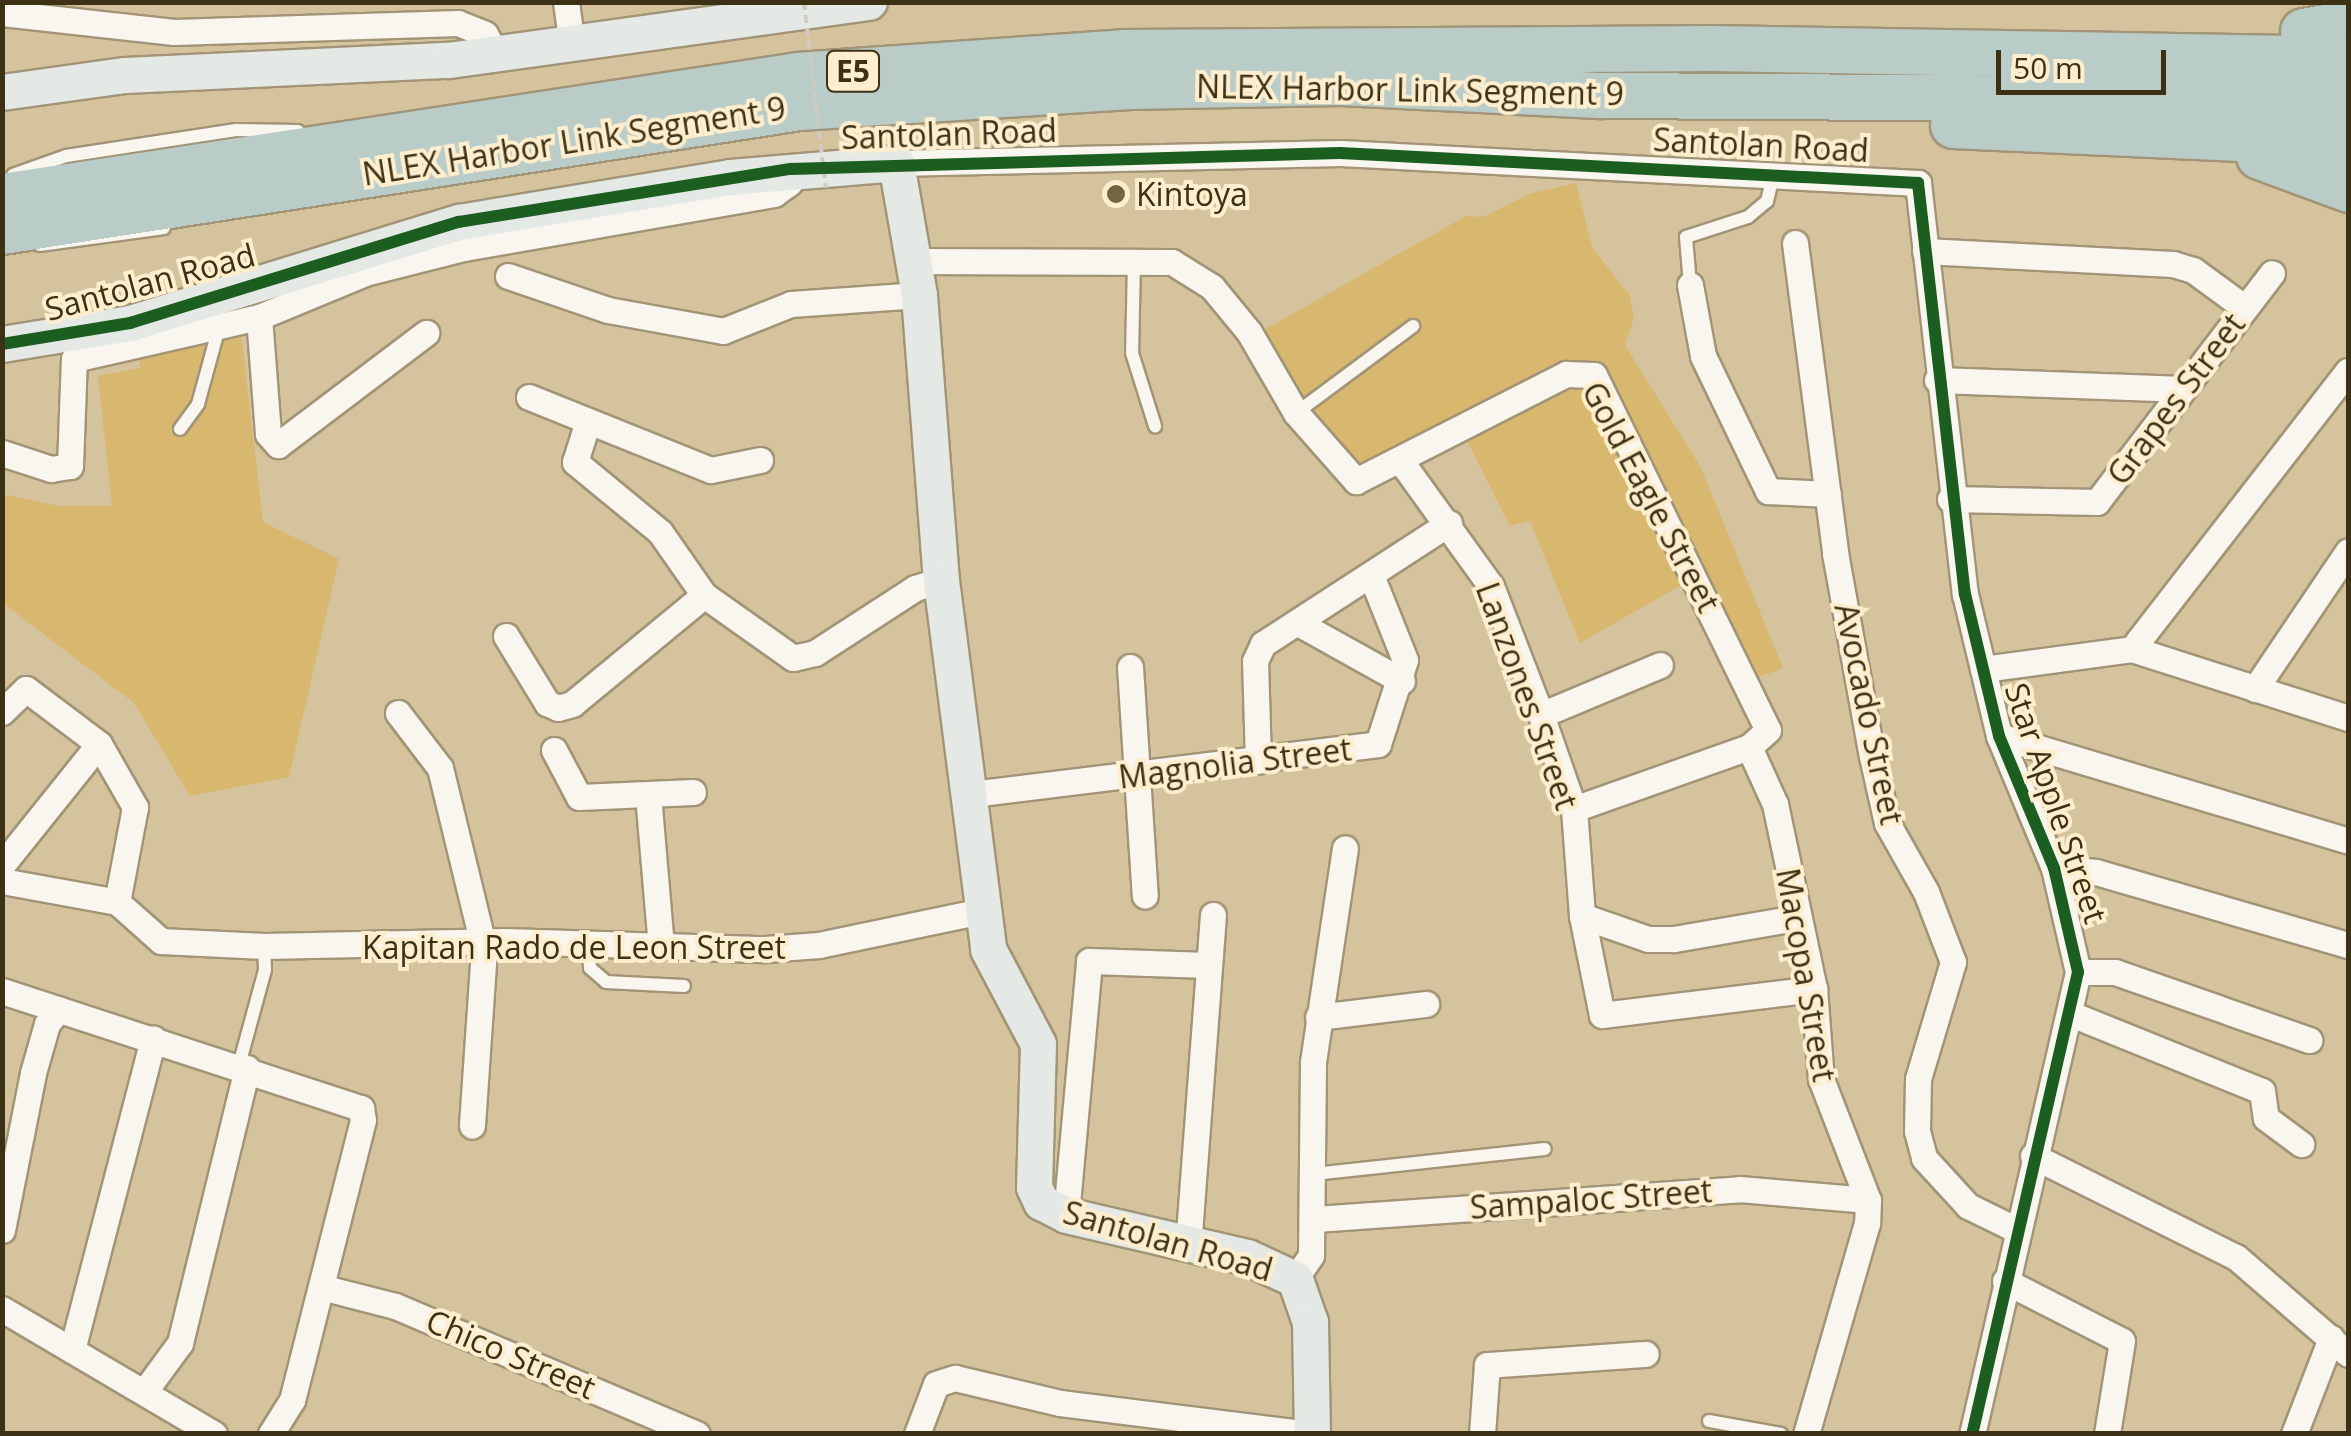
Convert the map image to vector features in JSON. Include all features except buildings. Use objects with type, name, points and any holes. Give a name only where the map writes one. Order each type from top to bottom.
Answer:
[{"type":"highway","points":[[2303,30],[2348,23]]},
{"type":"highway","points":[[1710,48],[1870,28],[2348,31]]},
{"type":"highway","name":"NLEX Harbor Link Segment 9","points":[[2,231],[402,149],[798,75],[1124,52],[1710,48],[2348,60]]},
{"type":"highway","name":"NLEX Harbor Link Segment 9","points":[[2,196],[799,106],[1091,88],[1341,82],[1602,95],[2348,100]]},
{"type":"highway","points":[[1602,95],[2205,140],[2348,142]]},
{"type":"highway","points":[[2205,140],[2348,189]]},
{"type":"street","points":[[566,2],[572,46]]},
{"type":"street","points":[[2,92],[125,75],[320,70],[496,54],[869,2]]},
{"type":"street","points":[[2,13],[42,12],[242,34],[458,23],[486,34],[496,54]]},
{"type":"street","name":"Santolan Road","points":[[2,344],[130,323],[460,222],[791,169],[1340,152],[1774,171],[1918,183]]},
{"type":"street","name":"Santolan Road","points":[[896,163],[916,278],[942,580],[972,794],[982,912],[988,949],[1038,1044],[1034,1187],[1042,1202],[1066,1215],[1188,1247],[1247,1256],[1295,1279],[1310,1322],[1310,1433]]},
{"type":"street","points":[[2,454],[51,469],[70,466],[74,359],[259,317],[365,273],[464,248],[774,194],[790,184],[791,169]]},
{"type":"street","name":"Star Apple Street","points":[[1918,183],[1950,500],[1983,669],[1999,736],[2054,868],[2078,972],[2071,1014],[2015,1229],[1972,1434]]},
{"type":"street","name":"Avocado Street","points":[[1795,243],[1828,494],[1887,823],[1926,892],[1953,962],[1918,1079],[1917,1131],[1924,1158],[1968,1206],[2015,1229]]},
{"type":"street","points":[[1925,252],[2173,264],[2193,270],[2244,308]]},
{"type":"street","name":"Gold Eagle Street","points":[[508,276],[608,310],[723,331],[791,304],[916,278],[1134,258],[1172,262],[1212,287],[1250,332],[1296,413],[1356,481],[1566,374],[1594,375],[1764,716],[1766,736],[1750,748]]},
{"type":"street","name":"Grapes Street","points":[[1950,500],[2098,502],[2179,389],[2272,273]]},
{"type":"street","points":[[1690,285],[1702,356],[1768,491],[1828,494]]},
{"type":"street","points":[[259,317],[268,434],[278,444],[426,333]]},
{"type":"street","points":[[2132,649],[2348,371]]},
{"type":"street","points":[[1937,380],[2179,389]]},
{"type":"street","points":[[529,397],[712,470],[760,460]]},
{"type":"street","points":[[588,421],[575,462],[660,532],[704,596],[784,652],[803,658],[915,588],[942,580]]},
{"type":"street","name":"Lanzones Street","points":[[1400,460],[1450,523],[1491,586],[1541,715],[1574,809],[1582,916],[1602,1015],[1814,990]]},
{"type":"street","points":[[1258,761],[1257,652],[1450,523]]},
{"type":"street","points":[[2255,689],[2348,551]]},
{"type":"street","name":"Magnolia Street","points":[[972,794],[1378,744],[1402,681],[1403,648],[1371,575]]},
{"type":"street","points":[[506,636],[546,703],[558,708],[572,704],[704,596]]},
{"type":"street","points":[[1298,623],[1402,681]]},
{"type":"street","points":[[1983,669],[2132,649],[2348,718]]},
{"type":"street","points":[[1130,666],[1132,774],[1145,896]]},
{"type":"street","points":[[1541,715],[1660,666]]},
{"type":"street","points":[[2,712],[26,690],[98,744],[135,807],[117,902],[2,880]]},
{"type":"street","points":[[398,713],[440,768],[482,942],[472,1126]]},
{"type":"street","points":[[1999,736],[2348,841]]},
{"type":"street","points":[[2,864],[98,744]]},
{"type":"street","points":[[1574,809],[1750,748]]},
{"type":"street","name":"Macopa Street","points":[[1750,748],[1776,804],[1796,918],[1814,990],[1821,1079],[1868,1200]]},
{"type":"street","points":[[554,750],[579,797],[693,792]]},
{"type":"street","points":[[648,795],[661,946]]},
{"type":"street","points":[[1295,1279],[1311,1255],[1318,1017],[1345,848]]},
{"type":"street","points":[[2054,868],[2096,872],[2348,944]]},
{"type":"street","name":"Kapitan Rado de Leon Street","points":[[117,902],[161,941],[264,946],[482,942],[820,945],[982,912]]},
{"type":"street","points":[[1188,1247],[1213,915]]},
{"type":"street","points":[[1582,916],[1661,939],[1796,918]]},
{"type":"street","points":[[1066,1215],[1090,961],[1209,965]]},
{"type":"street","points":[[2078,972],[2114,972],[2309,1040]]},
{"type":"street","points":[[2,991],[360,1108],[363,1120],[292,1400],[271,1434]]},
{"type":"street","points":[[1318,1017],[1426,1004]]},
{"type":"street","points":[[2,1230],[33,1072],[47,1024],[60,1008]]},
{"type":"street","points":[[2071,1014],[2262,1090],[2266,1118],[2301,1144]]},
{"type":"street","points":[[72,1350],[153,1038]]},
{"type":"street","points":[[144,1392],[180,1343],[243,1067]]},
{"type":"street","points":[[2033,1156],[2236,1257],[2340,1346],[2294,1434]]},
{"type":"street","name":"Sampaloc Street","points":[[1315,1219],[1720,1190],[1868,1200]]},
{"type":"street","points":[[1806,1434],[1867,1223],[1868,1200]]},
{"type":"street","points":[[2006,1281],[2122,1341],[2107,1434]]},
{"type":"street","name":"Chico Street","points":[[321,1287],[395,1306],[697,1434]]},
{"type":"street","points":[[2,1309],[214,1434]]},
{"type":"street","points":[[1482,1434],[1487,1365],[1646,1354]]},
{"type":"street","points":[[917,1434],[936,1384],[954,1378],[1060,1402],[1310,1433]]},
{"type":"lane","name":"E5","points":[[2,179],[66,156],[236,130],[402,149]]},
{"type":"lane","name":"E5","points":[[241,212],[402,149]]},
{"type":"lane","points":[[1690,285],[1686,237],[1748,217],[1767,202],[1774,171]]},
{"type":"lane","points":[[2,244],[60,246],[187,224]]},
{"type":"lane","points":[[1134,258],[1132,353],[1154,426]]},
{"type":"lane","points":[[1296,413],[1413,326]]},
{"type":"lane","points":[[180,429],[198,404],[219,327]]},
{"type":"lane","points":[[588,944],[590,968],[606,982],[684,986]]},
{"type":"lane","points":[[243,1067],[264,970],[264,946]]},
{"type":"lane","points":[[1314,1174],[1545,1149]]},
{"type":"lane","points":[[1709,1421],[1781,1434]]},
{"type":"path","points":[[804,2],[826,188]]},
{"type":"shaded area","points":[[1576,183],[1592,247],[1630,296],[1634,318],[1625,345],[1701,468],[1783,668],[1738,685],[1699,575],[1580,643],[1530,521],[1510,526],[1456,419],[1353,470],[1262,331],[1466,216],[1483,217],[1529,194]]},
{"type":"shaded area","points":[[240,325],[263,522],[339,559],[289,777],[190,796],[134,703],[3,603],[2,494],[59,506],[112,506],[98,376],[140,368],[138,348]]},
{"type":"cycle path","points":[[2,344],[130,323],[459,222],[791,169],[1340,153],[1918,183],[1965,594],[1999,736],[2054,868],[2078,972],[1972,1434]]},
{"type":"place","name":"Kintoya","points":[[1116,194]]}]
